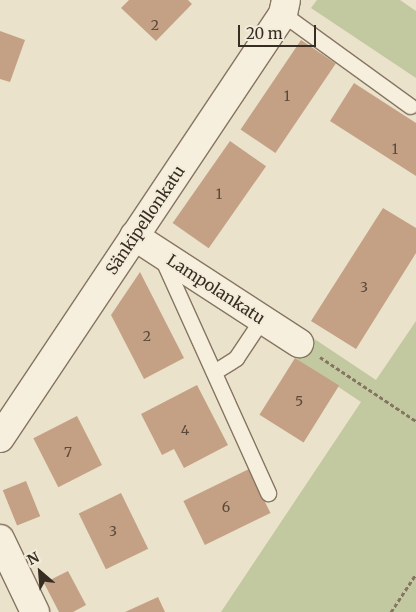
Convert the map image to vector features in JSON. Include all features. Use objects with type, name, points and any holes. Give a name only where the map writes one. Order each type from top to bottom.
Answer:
[{"type":"street","name":"Sänkipellonkatu","points":[[0,438],[285,7]]},
{"type":"street","name":"Lampolankatu","points":[[134,236],[299,343]]},
{"type":"street","points":[[0,539],[35,612]]},
{"type":"lane","points":[[285,7],[410,106]]},
{"type":"lane","points":[[159,252],[268,493]]},
{"type":"lane","points":[[214,372],[236,358],[262,319]]},
{"type":"path","points":[[299,343],[416,421]]},
{"type":"path","points":[[391,612],[416,574]]},
{"type":"green space","points":[[317,0],[400,0],[416,11],[416,78],[311,8]]},
{"type":"green space","points":[[416,321],[416,612],[221,612],[361,402],[283,350],[298,328],[376,380]]},
{"type":"building","points":[[129,0],[188,0],[192,4],[156,41],[121,8]]},
{"type":"building","points":[[0,31],[25,40],[10,82],[0,79]]},
{"type":"building","points":[[301,40],[336,63],[275,153],[241,130]]},
{"type":"building","points":[[354,83],[416,123],[416,176],[330,121]]},
{"type":"building","points":[[230,141],[266,166],[209,248],[173,223]]},
{"type":"building","points":[[383,208],[416,228],[416,253],[356,349],[311,321]]},
{"type":"building","points":[[140,272],[184,358],[144,379],[111,315]]},
{"type":"building","points":[[295,358],[339,386],[304,442],[259,415]]},
{"type":"building","points":[[197,385],[228,445],[184,468],[174,449],[162,455],[141,414]]},
{"type":"building","points":[[77,416],[102,465],[58,487],[33,438]]},
{"type":"building","points":[[249,469],[270,513],[205,545],[183,501]]},
{"type":"building","points":[[26,481],[40,516],[17,526],[3,490]]},
{"type":"building","points":[[121,493],[148,549],[106,569],[79,514]]},
{"type":"building","points":[[68,571],[86,605],[73,612],[59,612],[44,583]]},
{"type":"building","points":[[158,597],[165,612],[125,612]]}]
